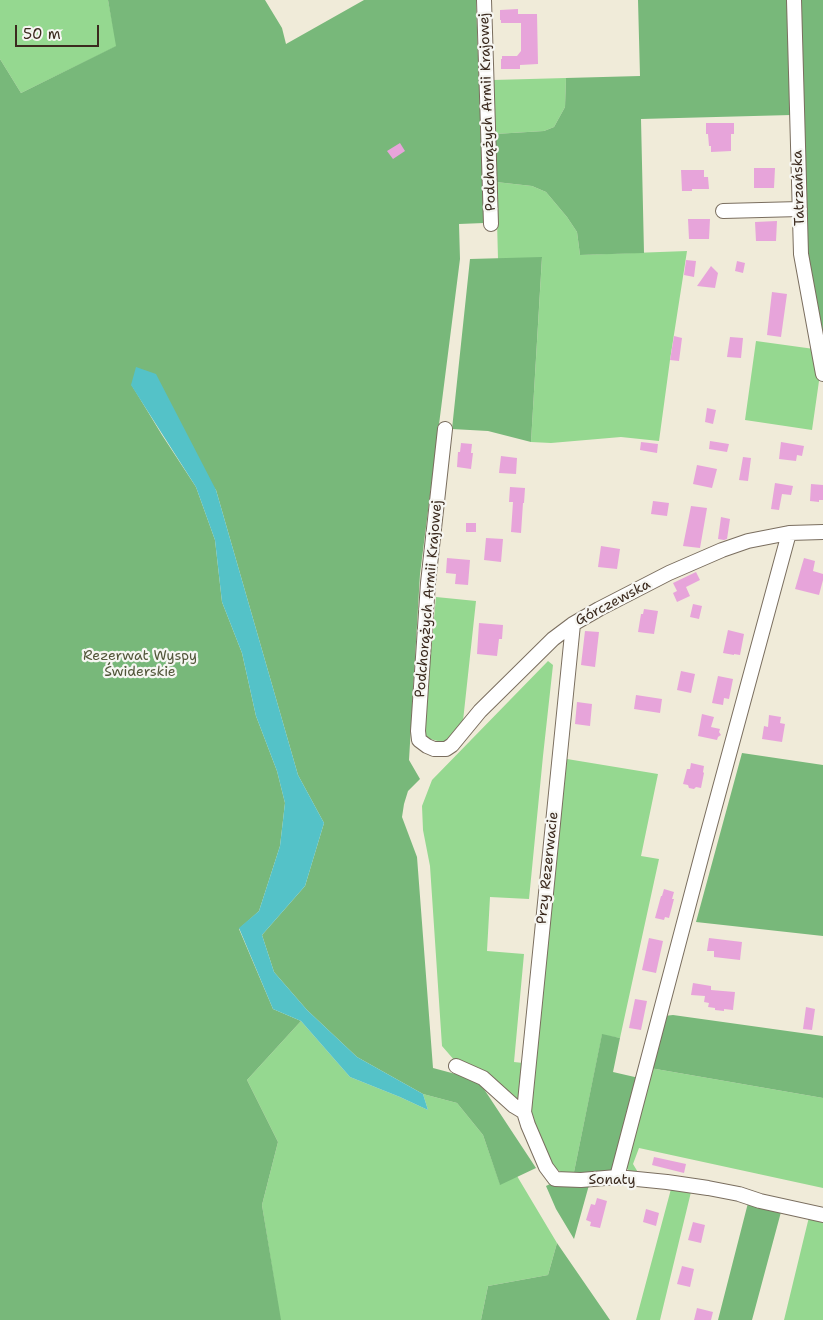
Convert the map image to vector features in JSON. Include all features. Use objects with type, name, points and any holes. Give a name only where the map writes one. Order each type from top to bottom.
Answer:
[{"type":"street","name":"Podchorążych Armii Krajowej","points":[[484,0],[491,224]]},
{"type":"street","name":"Tatrzańska","points":[[794,0],[801,254],[823,374]]},
{"type":"street","points":[[722,211],[800,209]]},
{"type":"street","name":"Podchorążych Armii Krajowej","points":[[445,429],[428,583],[418,731],[419,740],[427,746],[434,749],[446,749]]},
{"type":"street","name":"Górczewska","points":[[446,749],[452,745],[480,711],[553,639],[573,624],[669,573],[722,550],[748,541],[789,533],[823,532]]},
{"type":"street","points":[[617,1177],[789,533]]},
{"type":"street","name":"Przy Rezerwacie","points":[[524,1112],[573,624]]},
{"type":"street","points":[[456,1066],[483,1078],[514,1106],[524,1112]]},
{"type":"street","name":"Sonaty","points":[[524,1112],[546,1168],[555,1179],[581,1180],[617,1177],[667,1182],[739,1194],[760,1201],[823,1215]]},
{"type":"green space","points":[[0,0],[108,0],[117,46],[21,93],[0,59]]},
{"type":"green space","points":[[108,0],[265,0],[282,28],[286,44],[364,0],[476,0],[484,223],[459,224],[460,259],[420,574],[409,760],[420,779],[408,791],[402,817],[417,857],[433,1068],[478,1080],[536,1168],[500,1185],[483,1135],[457,1103],[423,1094],[357,1057],[307,1010],[274,972],[262,935],[305,886],[324,823],[298,775],[216,490],[131,384],[196,487],[215,540],[222,602],[242,653],[256,716],[277,771],[285,803],[280,846],[259,911],[239,929],[273,1009],[301,1021],[247,1080],[278,1142],[262,1205],[281,1320],[0,1320],[0,59],[21,93],[116,46]]},
{"type":"green space","points":[[638,0],[788,0],[791,115],[641,119],[644,253],[580,255],[577,232],[546,192],[532,186],[496,182],[495,134],[544,131],[554,127],[565,107],[566,78],[640,76]]},
{"type":"green space","points":[[797,0],[823,0],[823,360],[805,250]]},
{"type":"green space","name":"Rezerwat Wyspy Świderskie","points":[[0,72],[190,795],[278,1305],[262,1205],[278,1142],[247,1080],[301,1021],[350,1077],[428,1110],[423,1094],[457,1103],[483,1135],[500,1184],[517,1176],[557,1243],[548,1275],[488,1286],[481,1320],[0,1320]]},
{"type":"green space","points":[[566,78],[565,107],[554,127],[544,131],[495,134],[493,80]]},
{"type":"green space","points":[[496,182],[532,186],[546,192],[577,232],[580,255],[687,251],[659,441],[621,437],[551,443],[531,442],[542,258],[498,259]]},
{"type":"green space","points":[[542,257],[531,442],[488,431],[452,429],[470,259]]},
{"type":"green space","points":[[756,341],[814,349],[819,381],[812,430],[745,420]]},
{"type":"green space","points":[[436,597],[476,601],[463,721],[445,743],[423,737]]},
{"type":"green space","points":[[548,661],[553,665],[529,899],[490,897],[487,951],[524,954],[514,1062],[523,1063],[519,1102],[479,1068],[455,1061],[442,1046],[430,866],[423,830],[422,806],[432,780]]},
{"type":"green space","points":[[742,753],[823,765],[823,936],[696,922]]},
{"type":"green space","points":[[567,759],[658,774],[641,856],[659,859],[620,1038],[602,1035],[574,1172],[561,1172],[550,1164],[529,1110]]},
{"type":"green space","points":[[673,1015],[823,1036],[823,1098],[650,1068],[664,1016]]},
{"type":"green space","points":[[602,1034],[620,1038],[613,1072],[639,1078],[613,1172],[574,1172]]},
{"type":"green space","points":[[650,1068],[823,1098],[823,1188],[639,1148],[633,1164],[639,1174],[630,1172],[624,1165]]},
{"type":"green space","points":[[554,1182],[589,1185],[574,1239],[556,1209],[546,1186]]},
{"type":"green space","points":[[671,1189],[691,1192],[660,1320],[636,1320]]},
{"type":"green space","points":[[748,1203],[781,1212],[752,1320],[718,1320]]},
{"type":"green space","points":[[809,1217],[823,1221],[823,1320],[784,1320]]},
{"type":"green space","points":[[557,1243],[610,1320],[481,1320],[488,1286],[548,1275]]},
{"type":"water","points":[[136,367],[156,374],[216,490],[298,775],[324,823],[305,886],[262,935],[274,972],[307,1010],[357,1057],[423,1094],[428,1110],[350,1077],[301,1021],[273,1009],[239,928],[259,911],[280,846],[285,803],[277,771],[256,716],[242,653],[222,602],[215,540],[196,487],[131,385]]},
{"type":"building","points":[[518,9],[518,14],[537,14],[538,64],[520,65],[520,69],[501,69],[502,56],[517,56],[521,51],[521,23],[501,23],[500,10]]},
{"type":"building","points":[[706,123],[734,123],[734,134],[731,134],[731,151],[711,152],[708,134],[706,134]]},
{"type":"building","points":[[400,143],[405,151],[393,159],[387,151]]},
{"type":"building","points":[[754,168],[775,168],[774,188],[754,188]]},
{"type":"building","points":[[681,170],[704,170],[704,177],[708,177],[709,189],[682,191]]},
{"type":"building","points":[[688,219],[710,219],[709,239],[689,239]]},
{"type":"building","points":[[777,221],[776,241],[756,241],[755,222]]},
{"type":"building","points":[[686,260],[696,261],[694,277],[684,275]]},
{"type":"building","points":[[737,261],[745,263],[743,273],[735,271]]},
{"type":"building","points":[[711,266],[718,273],[715,288],[697,286]]},
{"type":"building","points":[[772,292],[787,294],[781,337],[767,335]]},
{"type":"building","points":[[674,336],[682,338],[679,361],[670,360]]},
{"type":"building","points":[[730,337],[743,338],[741,358],[727,357]]},
{"type":"building","points":[[707,408],[716,410],[713,424],[705,422]]},
{"type":"building","points":[[710,441],[729,444],[727,452],[709,449]]},
{"type":"building","points":[[641,442],[658,444],[657,453],[640,450]]},
{"type":"building","points":[[781,442],[804,446],[802,456],[797,455],[796,461],[779,459]]},
{"type":"building","points":[[461,443],[472,444],[471,469],[457,467]]},
{"type":"building","points":[[501,456],[517,458],[516,474],[499,473]]},
{"type":"building","points":[[743,457],[751,458],[748,481],[739,480]]},
{"type":"building","points":[[697,465],[717,469],[712,488],[693,484]]},
{"type":"building","points":[[775,483],[793,486],[791,495],[782,494],[779,510],[771,509]]},
{"type":"building","points":[[811,484],[823,485],[823,500],[819,500],[819,502],[810,501]]},
{"type":"building","points":[[510,487],[525,488],[521,533],[511,532],[513,502],[509,502]]},
{"type":"building","points":[[653,501],[669,503],[667,516],[651,514]]},
{"type":"building","points":[[691,506],[707,508],[700,548],[683,546]]},
{"type":"building","points":[[721,517],[730,519],[727,539],[724,540],[718,539]]},
{"type":"building","points":[[466,523],[476,523],[476,532],[466,532]]},
{"type":"building","points":[[486,538],[503,539],[501,562],[484,560]]},
{"type":"building","points":[[601,546],[620,549],[617,569],[598,567]]},
{"type":"building","points":[[447,558],[470,560],[468,585],[455,584],[456,574],[446,573]]},
{"type":"building","points":[[804,558],[815,561],[813,571],[823,574],[819,595],[795,589]]},
{"type":"building","points":[[696,572],[700,580],[686,587],[690,596],[677,602],[673,593],[677,591],[673,583]]},
{"type":"building","points":[[693,604],[702,606],[699,619],[690,617]]},
{"type":"building","points":[[644,609],[658,611],[654,634],[638,632],[641,614],[643,614]]},
{"type":"building","points":[[479,623],[503,625],[502,639],[499,639],[497,656],[477,654]]},
{"type":"building","points":[[728,630],[744,634],[740,655],[723,653]]},
{"type":"building","points":[[585,631],[599,632],[595,667],[581,665]]},
{"type":"building","points":[[681,671],[695,674],[691,693],[677,690]]},
{"type":"building","points":[[718,676],[733,679],[729,699],[724,698],[723,705],[712,703]]},
{"type":"building","points":[[636,695],[662,699],[660,713],[634,709]]},
{"type":"building","points":[[577,702],[592,704],[590,726],[575,724]]},
{"type":"building","points":[[702,714],[714,717],[711,727],[720,729],[721,735],[717,740],[698,736]]},
{"type":"building","points":[[769,715],[781,717],[780,723],[785,724],[782,742],[762,739],[764,726],[768,727]]},
{"type":"building","points":[[691,763],[704,766],[701,788],[689,788],[688,785],[683,784],[687,769],[690,769]]},
{"type":"building","points":[[664,889],[674,892],[672,899],[674,899],[669,918],[665,917],[664,920],[655,918]]},
{"type":"building","points":[[649,938],[663,941],[656,973],[642,970]]},
{"type":"building","points":[[709,938],[742,942],[740,960],[714,957],[714,951],[707,951]]},
{"type":"building","points":[[693,983],[711,986],[711,990],[735,992],[733,1010],[715,1010],[715,1008],[708,1007],[709,1003],[704,1002],[705,996],[691,995]]},
{"type":"building","points":[[635,999],[647,1001],[641,1030],[629,1028]]},
{"type":"building","points":[[806,1007],[815,1009],[812,1030],[803,1029]]},
{"type":"building","points":[[654,1157],[686,1164],[684,1173],[652,1165]]},
{"type":"building","points":[[597,1198],[607,1201],[600,1228],[590,1226],[591,1222],[586,1220],[591,1204],[595,1205]]},
{"type":"building","points":[[646,1209],[659,1213],[656,1226],[643,1222]]},
{"type":"building","points":[[693,1222],[705,1225],[701,1243],[688,1240]]},
{"type":"building","points":[[682,1266],[694,1269],[690,1287],[677,1284]]},
{"type":"building","points":[[697,1308],[713,1312],[711,1320],[694,1320]]}]
